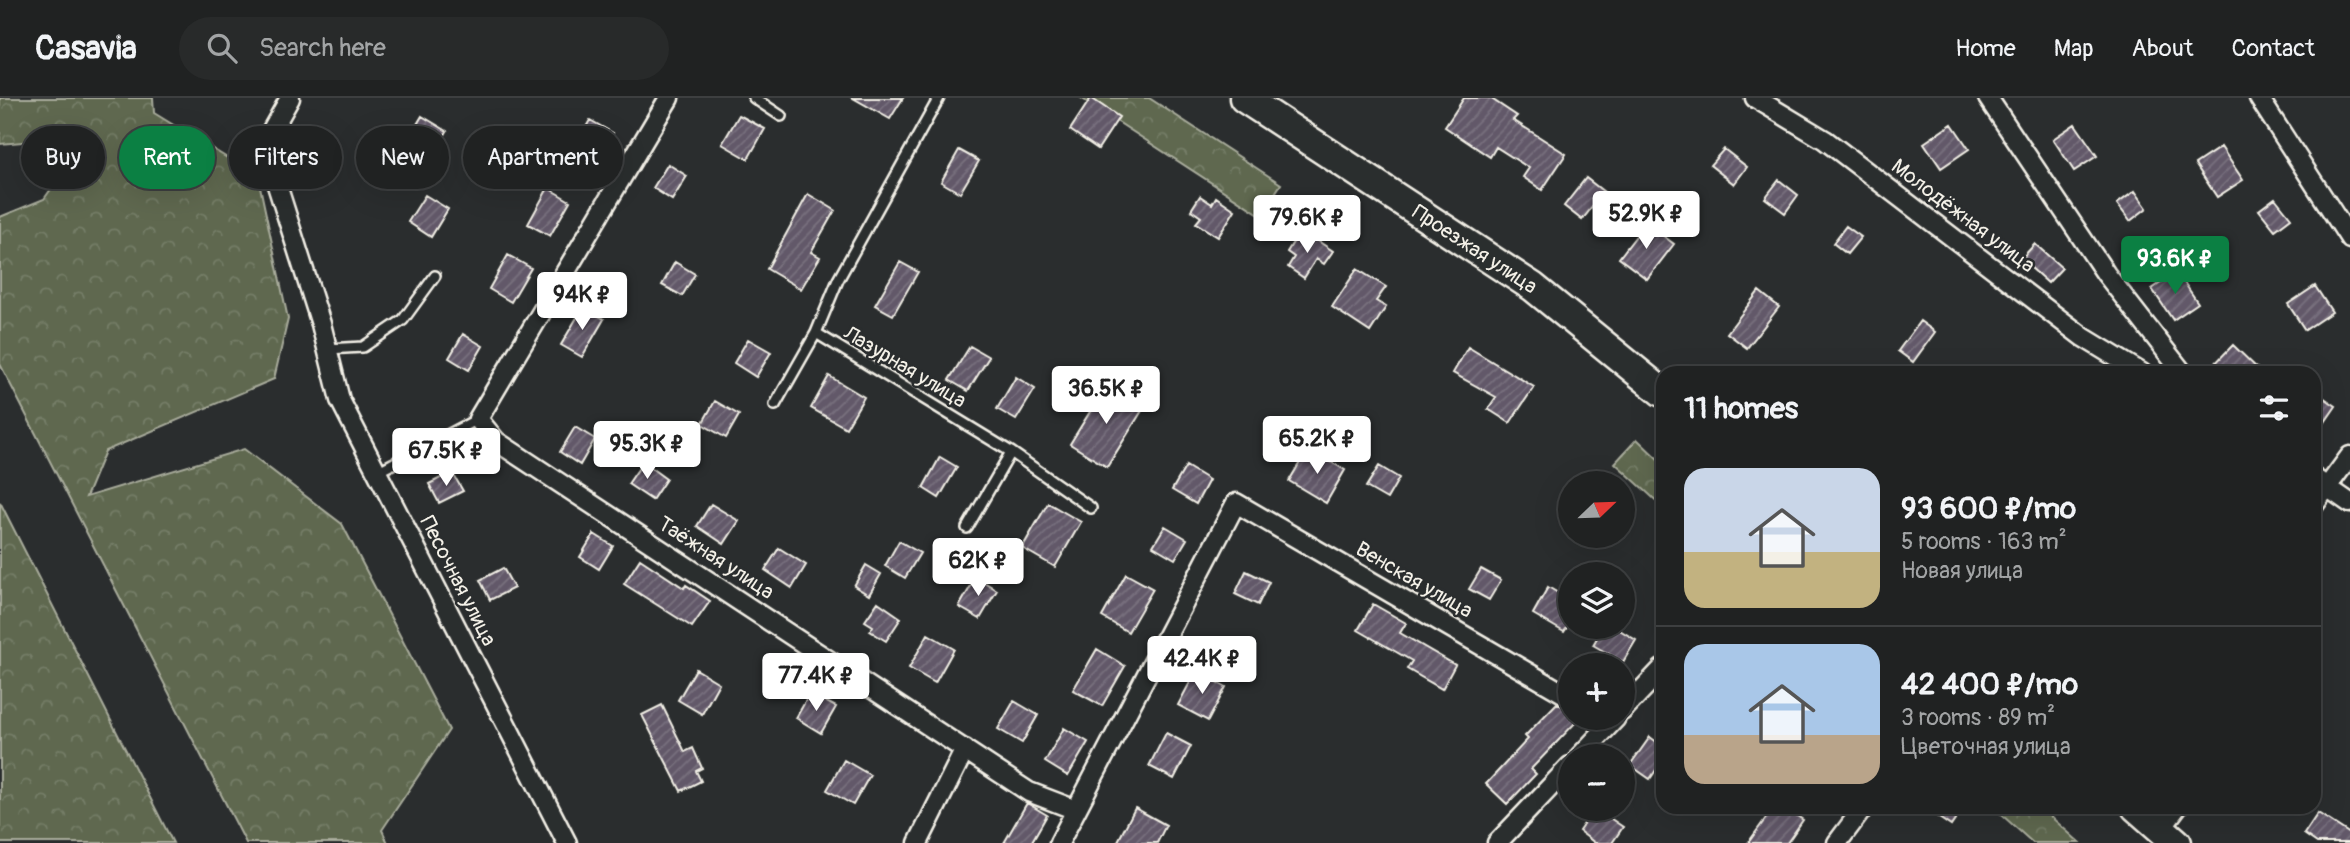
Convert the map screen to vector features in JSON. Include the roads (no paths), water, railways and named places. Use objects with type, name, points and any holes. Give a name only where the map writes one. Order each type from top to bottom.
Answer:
[{"type":"main road","name":"Проезжая улица","points":[[1244,98],[1533,287],[1656,387]]},
{"type":"main road","points":[[2149,814],[2172,826]]},
{"type":"street","name":"Песочная улица","points":[[290,98],[264,145],[327,349],[340,400],[567,843]]},
{"type":"street","points":[[478,419],[669,98]]},
{"type":"street","name":"Молодёжная улица","points":[[1755,98],[1825,139],[2083,337],[2131,366]]},
{"type":"street","points":[[1988,98],[2106,274],[2178,366]]},
{"type":"street","points":[[2259,98],[2350,239]]},
{"type":"street","name":"Таёжная улица","points":[[478,419],[496,441],[1029,792],[1076,810]]},
{"type":"street","points":[[2321,481],[2350,456]]},
{"type":"street","points":[[2321,483],[2350,503]]},
{"type":"street","name":"Венская улица","points":[[1076,810],[1236,503],[1558,690]]},
{"type":"street","points":[[1635,696],[1656,675]]},
{"type":"street","points":[[1590,744],[1603,730]]},
{"type":"street","points":[[918,843],[965,749]]},
{"type":"street","points":[[1497,843],[1558,779]]},
{"type":"street","points":[[1059,843],[1076,810]]},
{"type":"street","points":[[1837,843],[1859,814]]},
{"type":"lane","points":[[754,98],[781,116]]},
{"type":"lane","name":"Лазурная улица","points":[[939,98],[838,280],[816,333],[1011,452],[1091,508]]},
{"type":"lane","points":[[327,349],[363,347],[403,320],[436,276]]},
{"type":"lane","points":[[775,405],[816,333]]},
{"type":"lane","points":[[377,472],[478,419]]},
{"type":"lane","points":[[967,528],[1011,452]]}]
